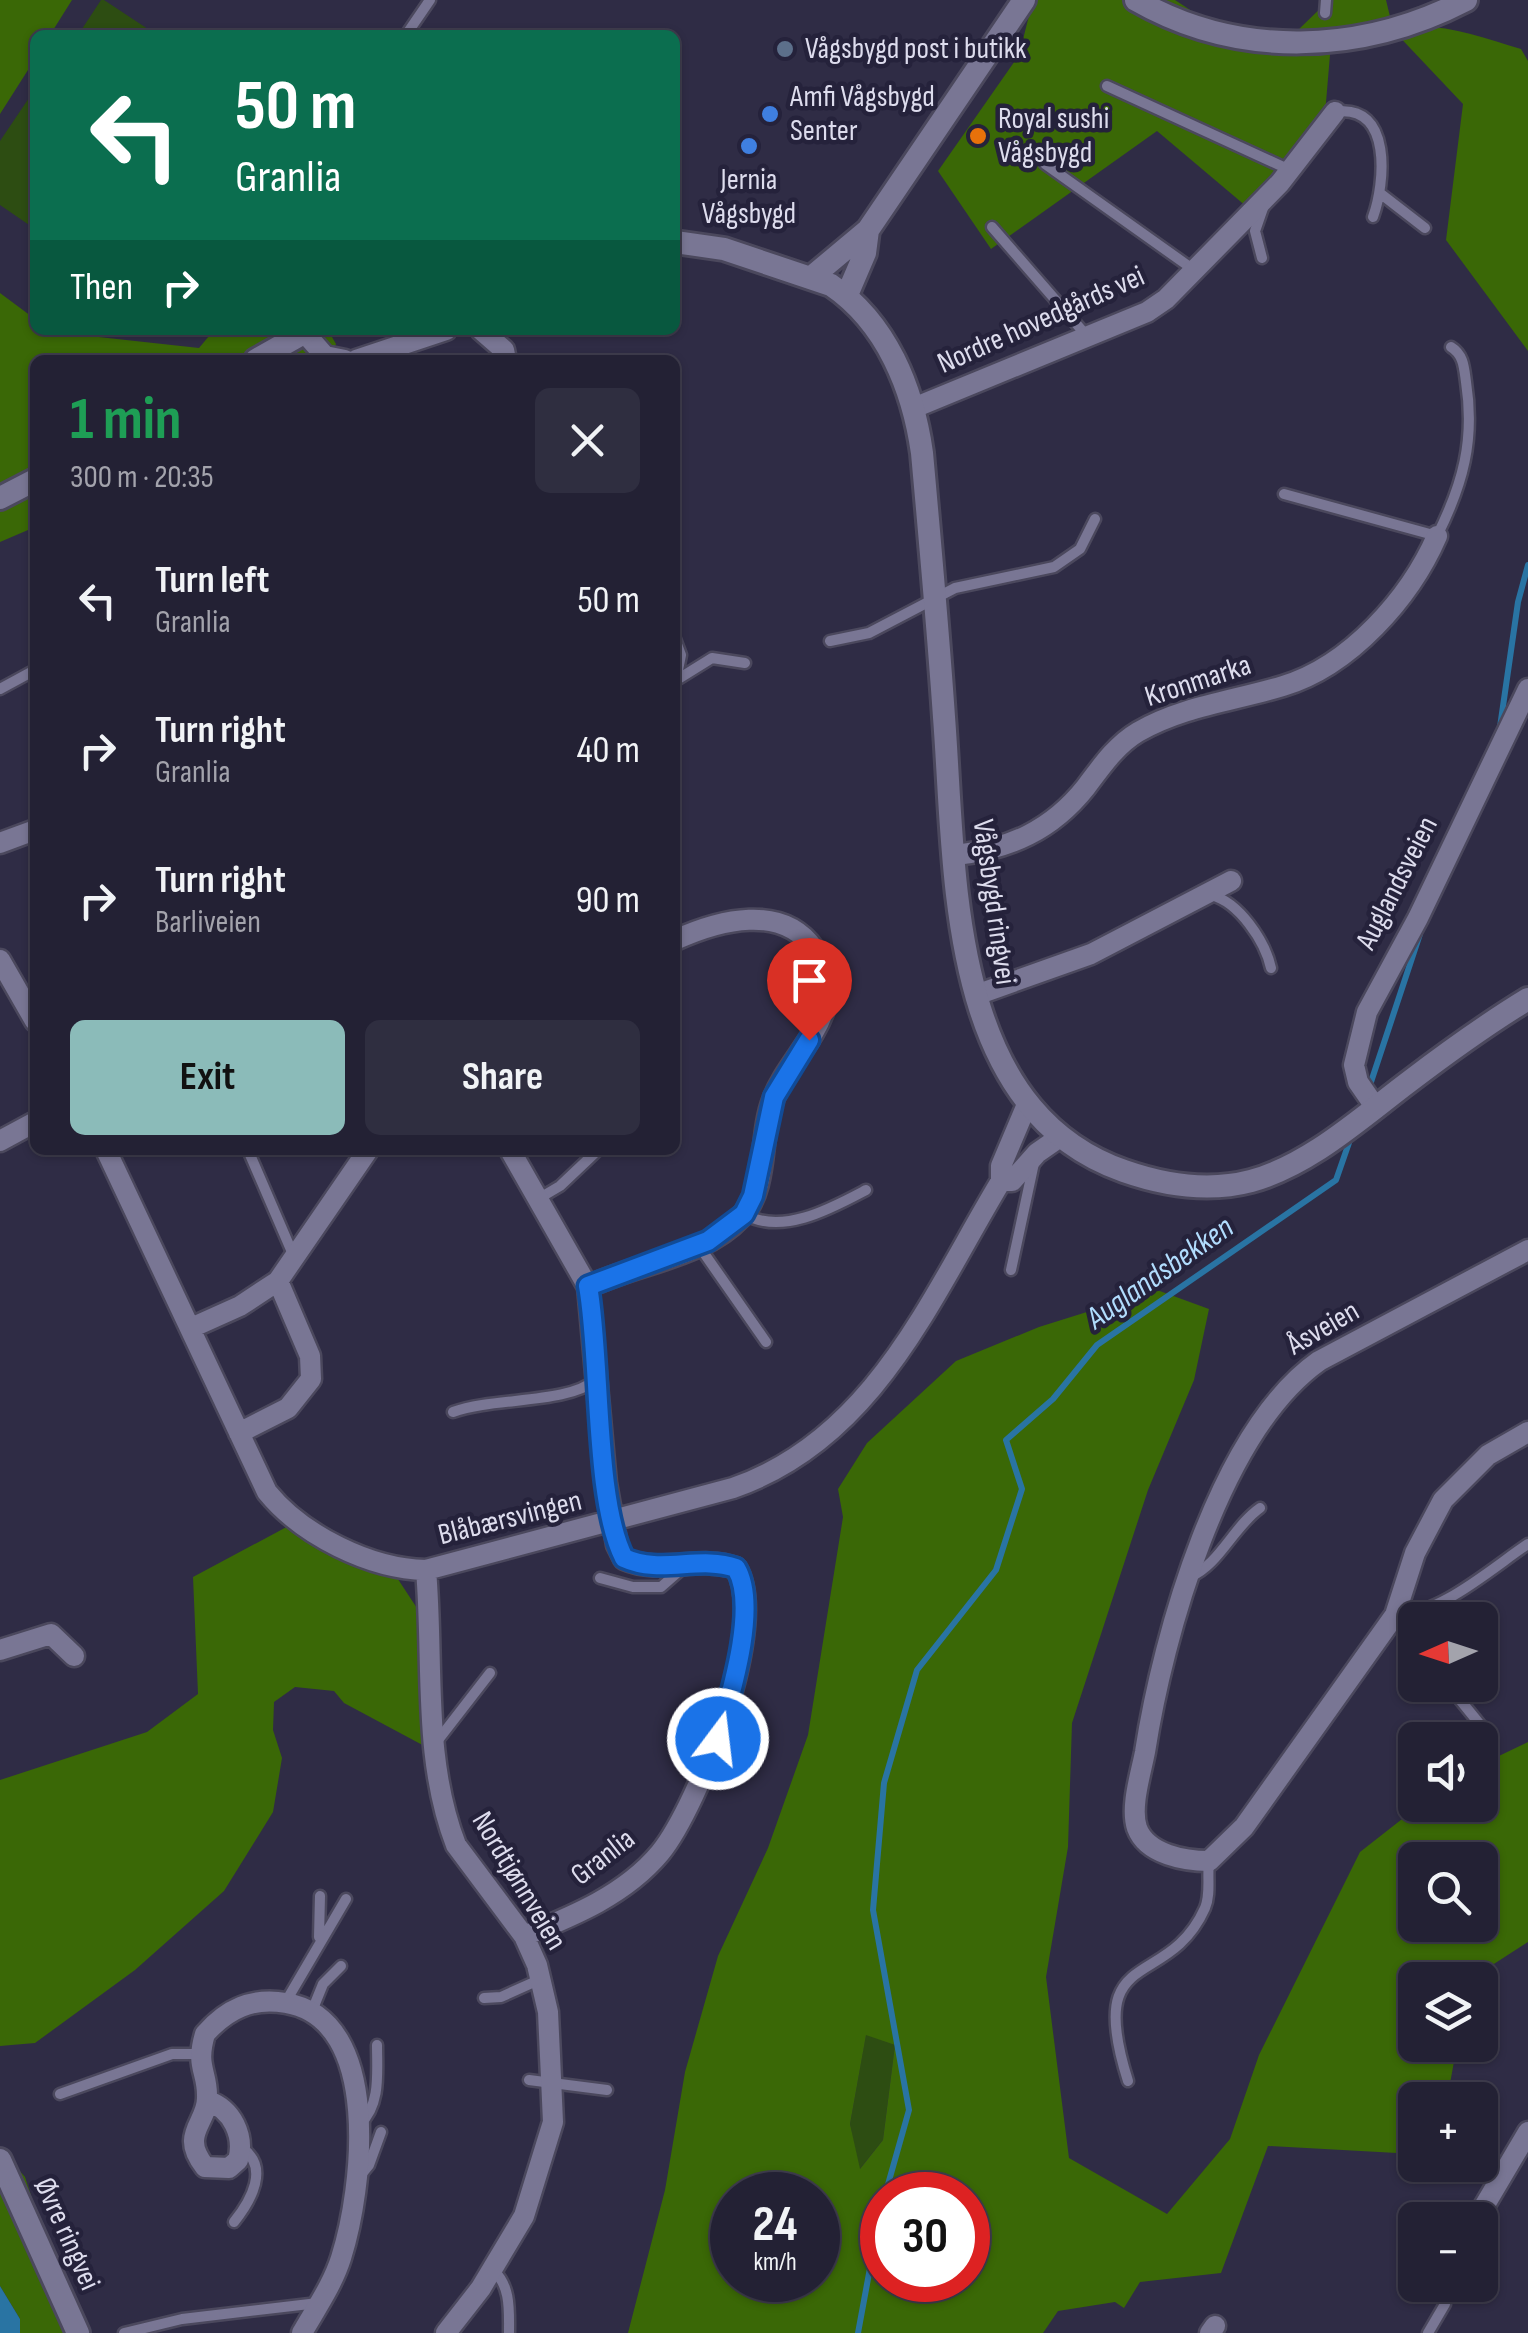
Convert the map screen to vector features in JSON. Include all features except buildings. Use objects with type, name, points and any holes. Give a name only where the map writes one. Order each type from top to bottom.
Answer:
[{"type":"street","points":[[812,276],[868,230],[1024,0]]},
{"type":"street","points":[[1136,0],[1185,23],[1241,39],[1275,43],[1357,38],[1414,24],[1466,0]]},
{"type":"street","name":"Nordre hovedgårds vei","points":[[916,407],[1147,312],[1270,194],[1335,112]]},
{"type":"street","points":[[846,296],[866,253],[868,230]]},
{"type":"street","name":"Vågsbygd ringvei","points":[[680,243],[724,249],[812,276],[846,296],[891,351],[916,407],[956,855],[976,996],[993,1046],[1028,1102],[1060,1137],[1136,1175],[1178,1185],[1233,1184],[1290,1166],[1528,1000]]},
{"type":"street","points":[[265,355],[299,335]]},
{"type":"street","points":[[309,335],[324,355]]},
{"type":"street","points":[[371,355],[431,335]]},
{"type":"street","points":[[487,335],[505,355]]},
{"type":"street","points":[[0,498],[30,483]]},
{"type":"street","name":"Kronmarka","points":[[956,855],[1002,846],[1047,826],[1139,732],[1189,709],[1310,676],[1354,644],[1387,612],[1428,557],[1437,536]]},
{"type":"street","name":"Auglandsveien","points":[[1376,1108],[1358,1082],[1354,1065],[1367,1012],[1418,918],[1528,688]]},
{"type":"street","points":[[0,843],[30,832]]},
{"type":"street","points":[[976,996],[1090,954],[1210,895],[1230,881]]},
{"type":"street","points":[[588,1286],[698,1245],[744,1214],[753,1196],[774,1097],[818,1023],[828,986],[827,971],[804,936],[770,920],[722,924],[680,938]]},
{"type":"street","points":[[0,960],[30,1012]]},
{"type":"street","name":"Blåbærsvingen","points":[[108,1155],[266,1492],[297,1521],[363,1556],[389,1565],[426,1570],[615,1522],[755,1481],[822,1439],[924,1320],[1000,1181],[1001,1166],[1028,1102]]},
{"type":"street","points":[[0,1141],[30,1125]]},
{"type":"street","name":"Blåbærsvingen","points":[[1000,1181],[1012,1181],[1038,1152],[1060,1137]]},
{"type":"street","points":[[191,1328],[278,1281],[365,1155]]},
{"type":"street","name":"Granlia","points":[[513,1155],[588,1286],[606,1483],[624,1558],[645,1566],[724,1564],[736,1568],[744,1582],[739,1650],[710,1765],[658,1855],[591,1907],[524,1936]]},
{"type":"street","name":"Åsveien","points":[[1210,1861],[1166,1854],[1146,1842],[1136,1826],[1153,1701],[1190,1578],[1243,1453],[1272,1404],[1294,1379],[1528,1250]]},
{"type":"street","points":[[238,1433],[288,1408],[309,1385],[310,1356],[278,1281]]},
{"type":"street","points":[[1210,1861],[1244,1827],[1395,1613],[1415,1553],[1444,1500],[1488,1455],[1528,1432]]},
{"type":"street","name":"Nordtjønnveien","points":[[426,1570],[434,1745],[456,1845],[524,1936],[542,1979],[553,2085],[550,2136],[533,2195],[493,2270],[446,2333]]},
{"type":"street","points":[[0,1650],[51,1634],[74,1656]]},
{"type":"street","points":[[208,2101],[231,2118],[242,2148],[228,2168],[205,2167],[198,2158],[195,2130],[208,2101],[199,2054],[205,2034],[236,2008],[255,2002],[285,2002],[312,2011],[338,2031],[348,2053],[358,2126],[356,2181],[341,2261],[302,2333]]},
{"type":"street","points":[[1487,2202],[1528,2132]]},
{"type":"street","name":"Øvre ringvei","points":[[0,2160],[78,2333]]},
{"type":"lane","points":[[409,30],[430,0]]},
{"type":"lane","points":[[1325,13],[1326,0]]},
{"type":"lane","points":[[1107,86],[1291,170]]},
{"type":"lane","name":"Nordre hovedgårds vei","points":[[1335,112],[1345,110],[1363,120],[1378,139],[1385,160],[1381,194],[1373,217]]},
{"type":"lane","name":"Nordre hovedgårds vei","points":[[1045,164],[1194,270]]},
{"type":"lane","name":"Nordre hovedgårds vei","points":[[1262,258],[1254,231],[1270,194]]},
{"type":"lane","points":[[1381,194],[1425,228]]},
{"type":"lane","name":"Nordre hovedgårds vei","points":[[992,227],[1086,335]]},
{"type":"lane","name":"Kronmarka","points":[[1437,536],[1464,474],[1472,433],[1463,360],[1452,346]]},
{"type":"lane","points":[[1284,494],[1437,536]]},
{"type":"lane","points":[[830,641],[869,633],[921,609],[932,596],[1054,567],[1080,549],[1095,519]]},
{"type":"lane","points":[[680,678],[712,658],[745,663]]},
{"type":"lane","points":[[0,689],[30,673]]},
{"type":"lane","points":[[1210,895],[1222,898],[1241,916],[1266,951],[1271,968]]},
{"type":"lane","points":[[1011,1270],[1038,1152]]},
{"type":"lane","points":[[250,1155],[295,1260]]},
{"type":"lane","points":[[538,1199],[560,1186],[593,1155]]},
{"type":"lane","points":[[744,1214],[764,1221],[802,1218],[866,1190]]},
{"type":"lane","points":[[698,1245],[766,1342]]},
{"type":"lane","points":[[453,1412],[495,1400],[580,1392],[599,1375]]},
{"type":"lane","name":"Åsveien","points":[[1190,1578],[1202,1571],[1241,1522],[1260,1508]]},
{"type":"lane","points":[[1395,1613],[1416,1613],[1434,1605],[1528,1544]]},
{"type":"lane","points":[[600,1578],[633,1587],[661,1587],[687,1564]]},
{"type":"lane","points":[[1395,1613],[1398,1618]]},
{"type":"lane","points":[[434,1745],[490,1674]]},
{"type":"lane","points":[[1462,1702],[1478,1722]]},
{"type":"lane","points":[[1128,2081],[1116,2038],[1115,2000],[1126,1983],[1186,1936],[1198,1920],[1207,1905],[1210,1861]]},
{"type":"lane","points":[[318,1943],[320,1896]]},
{"type":"lane","points":[[285,2002],[346,1899]]},
{"type":"lane","points":[[312,2011],[322,1984],[341,1966]]},
{"type":"lane","points":[[484,1998],[500,1997],[542,1979]]},
{"type":"lane","points":[[358,2126],[368,2117],[377,2090],[377,2045]]},
{"type":"lane","points":[[60,2094],[172,2054],[199,2054]]},
{"type":"lane","points":[[529,2080],[607,2090]]},
{"type":"lane","points":[[356,2181],[370,2166],[381,2132]]},
{"type":"lane","points":[[234,2222],[249,2200],[257,2174],[255,2162],[242,2148]]},
{"type":"lane","points":[[493,2270],[502,2278],[508,2297],[509,2333]]},
{"type":"lane","points":[[124,2333],[182,2319],[319,2303]]},
{"type":"lane","points":[[1428,2333],[1445,2304]]},
{"type":"green space","points":[[0,0],[72,0],[53,30],[30,30],[30,67],[0,114]]},
{"type":"green space","points":[[104,0],[149,30],[81,30]]},
{"type":"green space","points":[[1033,0],[1175,0],[1219,29],[1295,33],[1329,0],[1386,0],[1393,29],[1442,28],[1521,49],[1528,61],[1528,351],[1446,240],[1463,104],[1393,30],[1331,43],[1324,126],[1247,207],[1157,131],[991,249],[938,171],[1019,55]]},
{"type":"green space","points":[[30,96],[30,226],[0,205],[0,141]]},
{"type":"green space","points":[[0,293],[30,315],[30,335],[81,335],[199,348],[210,335],[331,335],[336,344],[332,355],[30,355],[30,529],[0,542]]},
{"type":"green space","points":[[1157,1290],[1209,1309],[1194,1380],[1148,1490],[1072,1723],[1068,1847],[1046,1977],[1069,2158],[1167,2214],[1230,2139],[1259,2055],[1360,1852],[1398,1822],[1498,1822],[1498,1756],[1528,1742],[1528,1942],[1497,1962],[1398,1962],[1398,2062],[1454,2062],[1450,2082],[1398,2082],[1398,2153],[1268,2146],[1221,2273],[1140,2282],[1124,2308],[1115,2302],[1058,2311],[1043,2333],[628,2333],[665,2190],[685,2072],[718,1956],[768,1848],[808,1735],[843,1517],[838,1489],[867,1443],[956,1361],[1039,1327]],"holes":[[[866,2035],[895,2045],[883,2140],[860,2169],[850,2124]]]},
{"type":"green space","points":[[294,1523],[388,1564],[434,1634],[443,1756],[344,1703],[334,1691],[295,1687],[274,1702],[273,1730],[282,1758],[273,1812],[224,1891],[135,1970],[35,2043],[0,2046],[0,1780],[147,1732],[198,1694],[193,1577]]},
{"type":"green space","points":[[866,2034],[895,2045],[883,2140],[859,2170],[850,2124]]},
{"type":"green space","points":[[0,2148],[25,2177],[76,2333],[20,2333],[20,2319],[0,2286]]},
{"type":"water","points":[[0,2286],[20,2319],[20,2333],[0,2333]]},
{"type":"waterway","name":"Auglandsbekken","points":[[1500,727],[1518,602],[1528,565]]},
{"type":"waterway","name":"Auglandsbekken","points":[[1369,1088],[1420,934]]},
{"type":"waterway","name":"Auglandsbekken","points":[[891,2172],[909,2110],[873,1910],[884,1783],[917,1670],[996,1570],[1022,1489],[1006,1440],[1053,1399],[1097,1345],[1336,1180],[1351,1137]]},
{"type":"waterway","name":"Auglandsbekken","points":[[858,2333],[864,2302]]},
{"type":"place","name":"Vågsbygd post i butikk","points":[[785,49]]},
{"type":"place","name":"Amfi Vågsbygd Senter","points":[[770,114]]},
{"type":"place","name":"Royal sushi Vågsbygd","points":[[978,136]]},
{"type":"place","name":"Jernia Vågsbygd","points":[[749,146]]},
{"type":"route","points":[[718,1739],[739,1650],[744,1582],[736,1568],[724,1564],[658,1567],[624,1558],[618,1546],[606,1483],[588,1286],[708,1241],[744,1214],[753,1196],[774,1097],[809,1040]]}]
